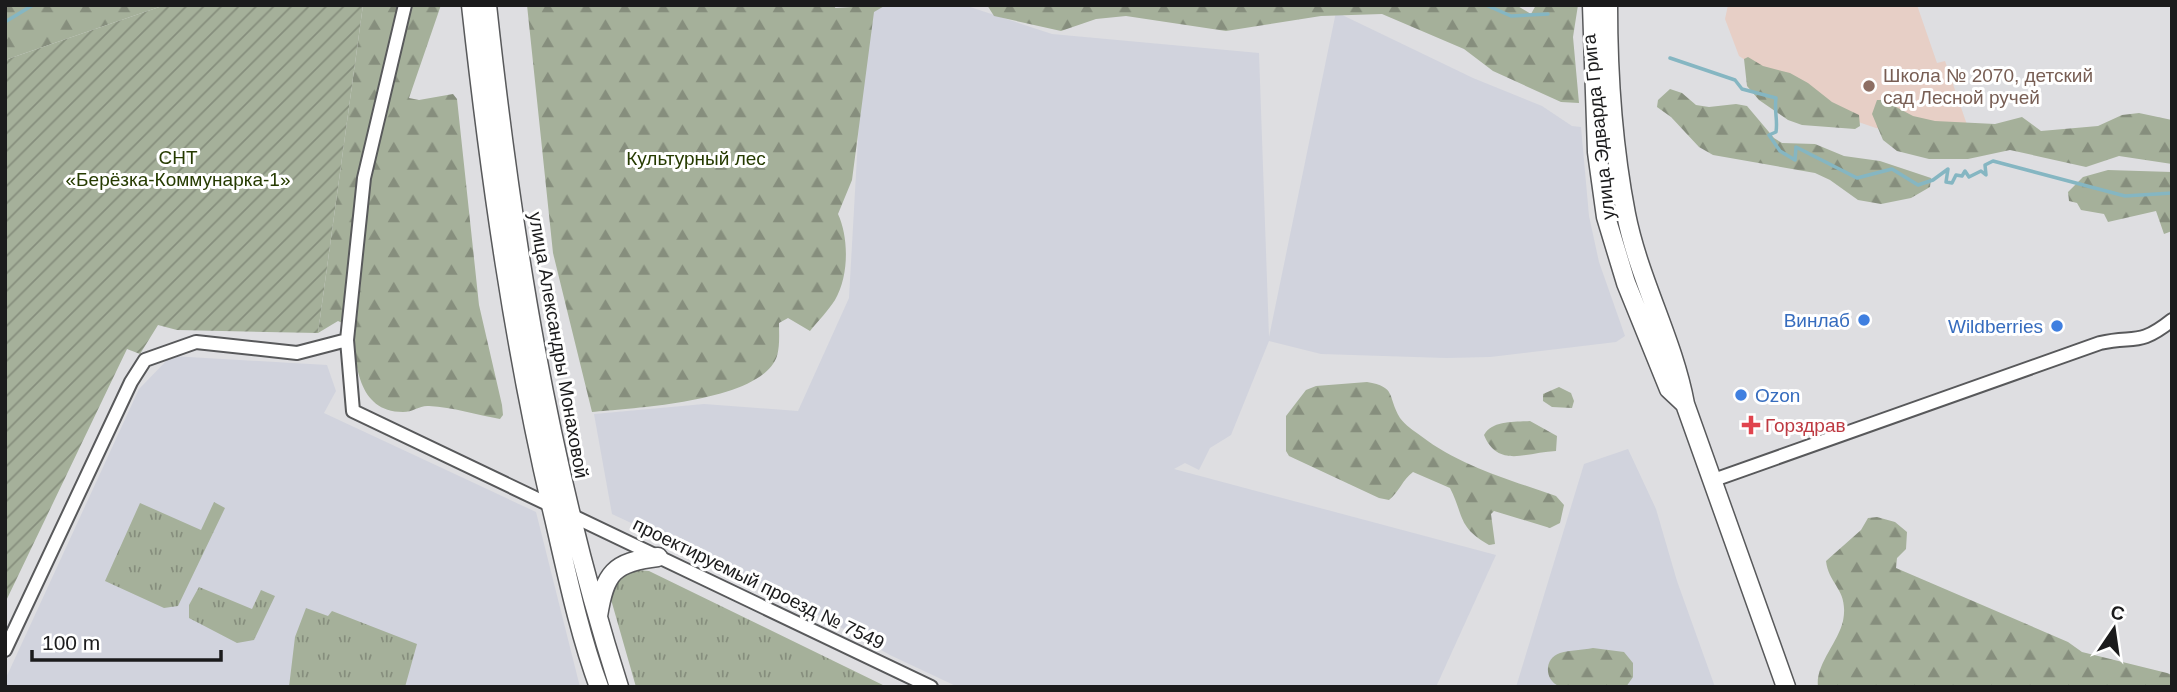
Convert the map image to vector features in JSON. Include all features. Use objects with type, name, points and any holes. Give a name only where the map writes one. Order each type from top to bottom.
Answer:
[{"type":"main road","name":"улица Александры Монаховой","points":[[471,5],[503,247],[535,433],[599,687]]},
{"type":"main road","name":"улица Александры Монаховой","points":[[487,5],[501,127],[555,453],[569,514],[619,687]]},
{"type":"main road","name":"улица Эдварда Грига","points":[[1602,6],[1597,152],[1606,217],[1626,282],[1669,389],[1685,404],[1786,687]]},
{"type":"main road","points":[[598,620],[602,592],[612,572],[635,559],[658,557]]},
{"type":"street","points":[[5,650],[131,382],[145,360],[196,342],[297,353],[347,340],[364,178],[405,5]]},
{"type":"street","points":[[1711,481],[2100,342],[2133,341],[2150,335],[2172,320]]},
{"type":"street","name":"проектируемый проезд № 7549","points":[[347,340],[353,411],[932,687]]},
{"type":"shaded area","points":[[883,5],[964,5],[1052,34],[1259,53],[1269,337],[1336,12],[1473,78],[1542,106],[1572,126],[1581,127],[1589,216],[1599,262],[1625,336],[1616,342],[1490,357],[1446,358],[1321,354],[1269,341],[1231,435],[1210,448],[1199,470],[1185,463],[1174,469],[1496,555],[1436,687],[958,687],[890,655],[776,591],[612,514],[594,414],[704,404],[798,411],[849,298],[865,14]]},
{"type":"shaded area","name":"Школа № 2070, детский сад Лесной ручей","points":[[1728,5],[1917,5],[1937,63],[1945,61],[1975,148],[1876,128],[1817,108],[1739,56],[1725,19]]},
{"type":"shaded area","points":[[171,356],[327,365],[336,391],[324,413],[536,512],[580,687],[5,687],[5,680],[139,389]]},
{"type":"shaded area","points":[[1628,449],[1656,509],[1677,581],[1715,687],[1516,687],[1584,464]]},
{"type":"green space","points":[[5,5],[165,5],[5,60]]},
{"type":"green space","name":"СНТ «Берёзка-Коммунарка-1»","points":[[165,5],[363,5],[318,333],[177,330],[158,325],[140,354],[127,349],[5,603],[5,60]]},
{"type":"green space","points":[[363,5],[441,5],[409,98],[419,100],[453,94],[457,99],[479,305],[502,405],[503,415],[500,419],[456,409],[426,406],[403,412],[388,410],[376,404],[362,383],[355,355],[353,328],[338,321],[318,333]]},
{"type":"green space","name":"Культурный лес","points":[[527,5],[836,5],[835,8],[886,5],[874,12],[852,180],[838,214],[846,245],[845,269],[840,290],[810,331],[788,318],[779,323],[777,356],[766,371],[748,384],[694,400],[592,412],[553,253]]},
{"type":"green space","points":[[987,5],[1516,5],[1531,14],[1536,5],[1578,5],[1573,37],[1579,103],[1561,102],[1493,71],[1464,49],[1382,14],[1321,16],[1226,31],[1126,16],[1096,19],[1061,31],[994,16]]},
{"type":"green space","points":[[1748,57],[1763,66],[1790,73],[1808,83],[1832,102],[1859,115],[1860,126],[1855,129],[1802,125],[1788,120],[1759,100],[1747,86],[1744,59]]},
{"type":"green space","points":[[1670,89],[1682,93],[1696,105],[1747,106],[1774,138],[1782,143],[1815,144],[1844,156],[1880,161],[1931,178],[1930,187],[1911,198],[1881,204],[1858,200],[1815,173],[1713,155],[1699,147],[1671,117],[1657,107],[1658,100]]},
{"type":"green space","points":[[1877,100],[1883,100],[1913,116],[1935,121],[1995,124],[2022,117],[2041,131],[2098,126],[2122,115],[2139,113],[2172,120],[2172,164],[2119,156],[2086,167],[2010,150],[1968,159],[1929,159],[1897,151],[1883,140],[1872,114]]},
{"type":"green space","points":[[2108,170],[2172,172],[2172,231],[2164,234],[2156,211],[2108,222],[2104,214],[2081,210],[2077,203],[2069,201],[2068,192],[2083,177]]},
{"type":"green space","points":[[1367,382],[1387,390],[1402,421],[1436,447],[1486,471],[1556,496],[1564,505],[1560,523],[1550,528],[1494,511],[1491,514],[1495,544],[1489,545],[1466,526],[1450,488],[1413,472],[1389,500],[1379,498],[1289,456],[1286,451],[1286,416],[1306,390],[1316,386]]},
{"type":"green space","points":[[1559,387],[1571,393],[1574,401],[1572,408],[1552,407],[1543,401],[1543,394]]},
{"type":"green space","points":[[1530,421],[1557,436],[1556,451],[1505,455],[1497,452],[1484,435],[1498,424]]},
{"type":"green space","points":[[214,502],[225,508],[178,606],[164,608],[105,581],[140,503],[201,530]]},
{"type":"green space","points":[[1877,517],[1895,522],[1907,532],[1906,549],[1897,558],[1896,568],[2068,642],[2082,652],[2172,675],[2172,687],[1818,687],[1820,670],[1840,629],[1844,610],[1841,595],[1826,561],[1861,530],[1868,518]]},
{"type":"green space","points":[[637,570],[649,571],[887,687],[636,687],[610,596],[622,574]]},
{"type":"green space","points":[[199,587],[252,609],[261,590],[275,596],[254,640],[237,643],[189,618],[189,605]]},
{"type":"green space","points":[[306,608],[328,616],[332,611],[417,644],[405,687],[289,687],[295,637]]},
{"type":"green space","points":[[1593,648],[1624,652],[1633,663],[1633,677],[1626,687],[1582,689],[1554,683],[1548,669],[1551,659],[1564,652]]},
{"type":"waterway","points":[[5,22],[33,5]]},
{"type":"waterway","points":[[1486,5],[1511,16],[1548,14]]},
{"type":"waterway","points":[[1670,58],[1735,80],[1742,89],[1776,98],[1776,132],[1769,135],[1780,151],[1795,160],[1796,147],[1857,178],[1892,169],[1918,185],[1933,180],[1948,169],[1946,182],[1952,183],[1956,175],[1962,176],[1965,171],[1969,177],[1981,171],[1986,175],[1985,165],[1993,161],[2125,196],[2172,193]]},
{"type":"place","name":"Школа № 2070, детский сад Лесной ручей","points":[[1869,86]]},
{"type":"place","name":"Винлаб","points":[[1864,320]]},
{"type":"place","name":"Wildberries","points":[[2057,326]]},
{"type":"place","name":"Ozon","points":[[1741,395]]},
{"type":"place","name":"Горздрав","points":[[1751,425]]}]
